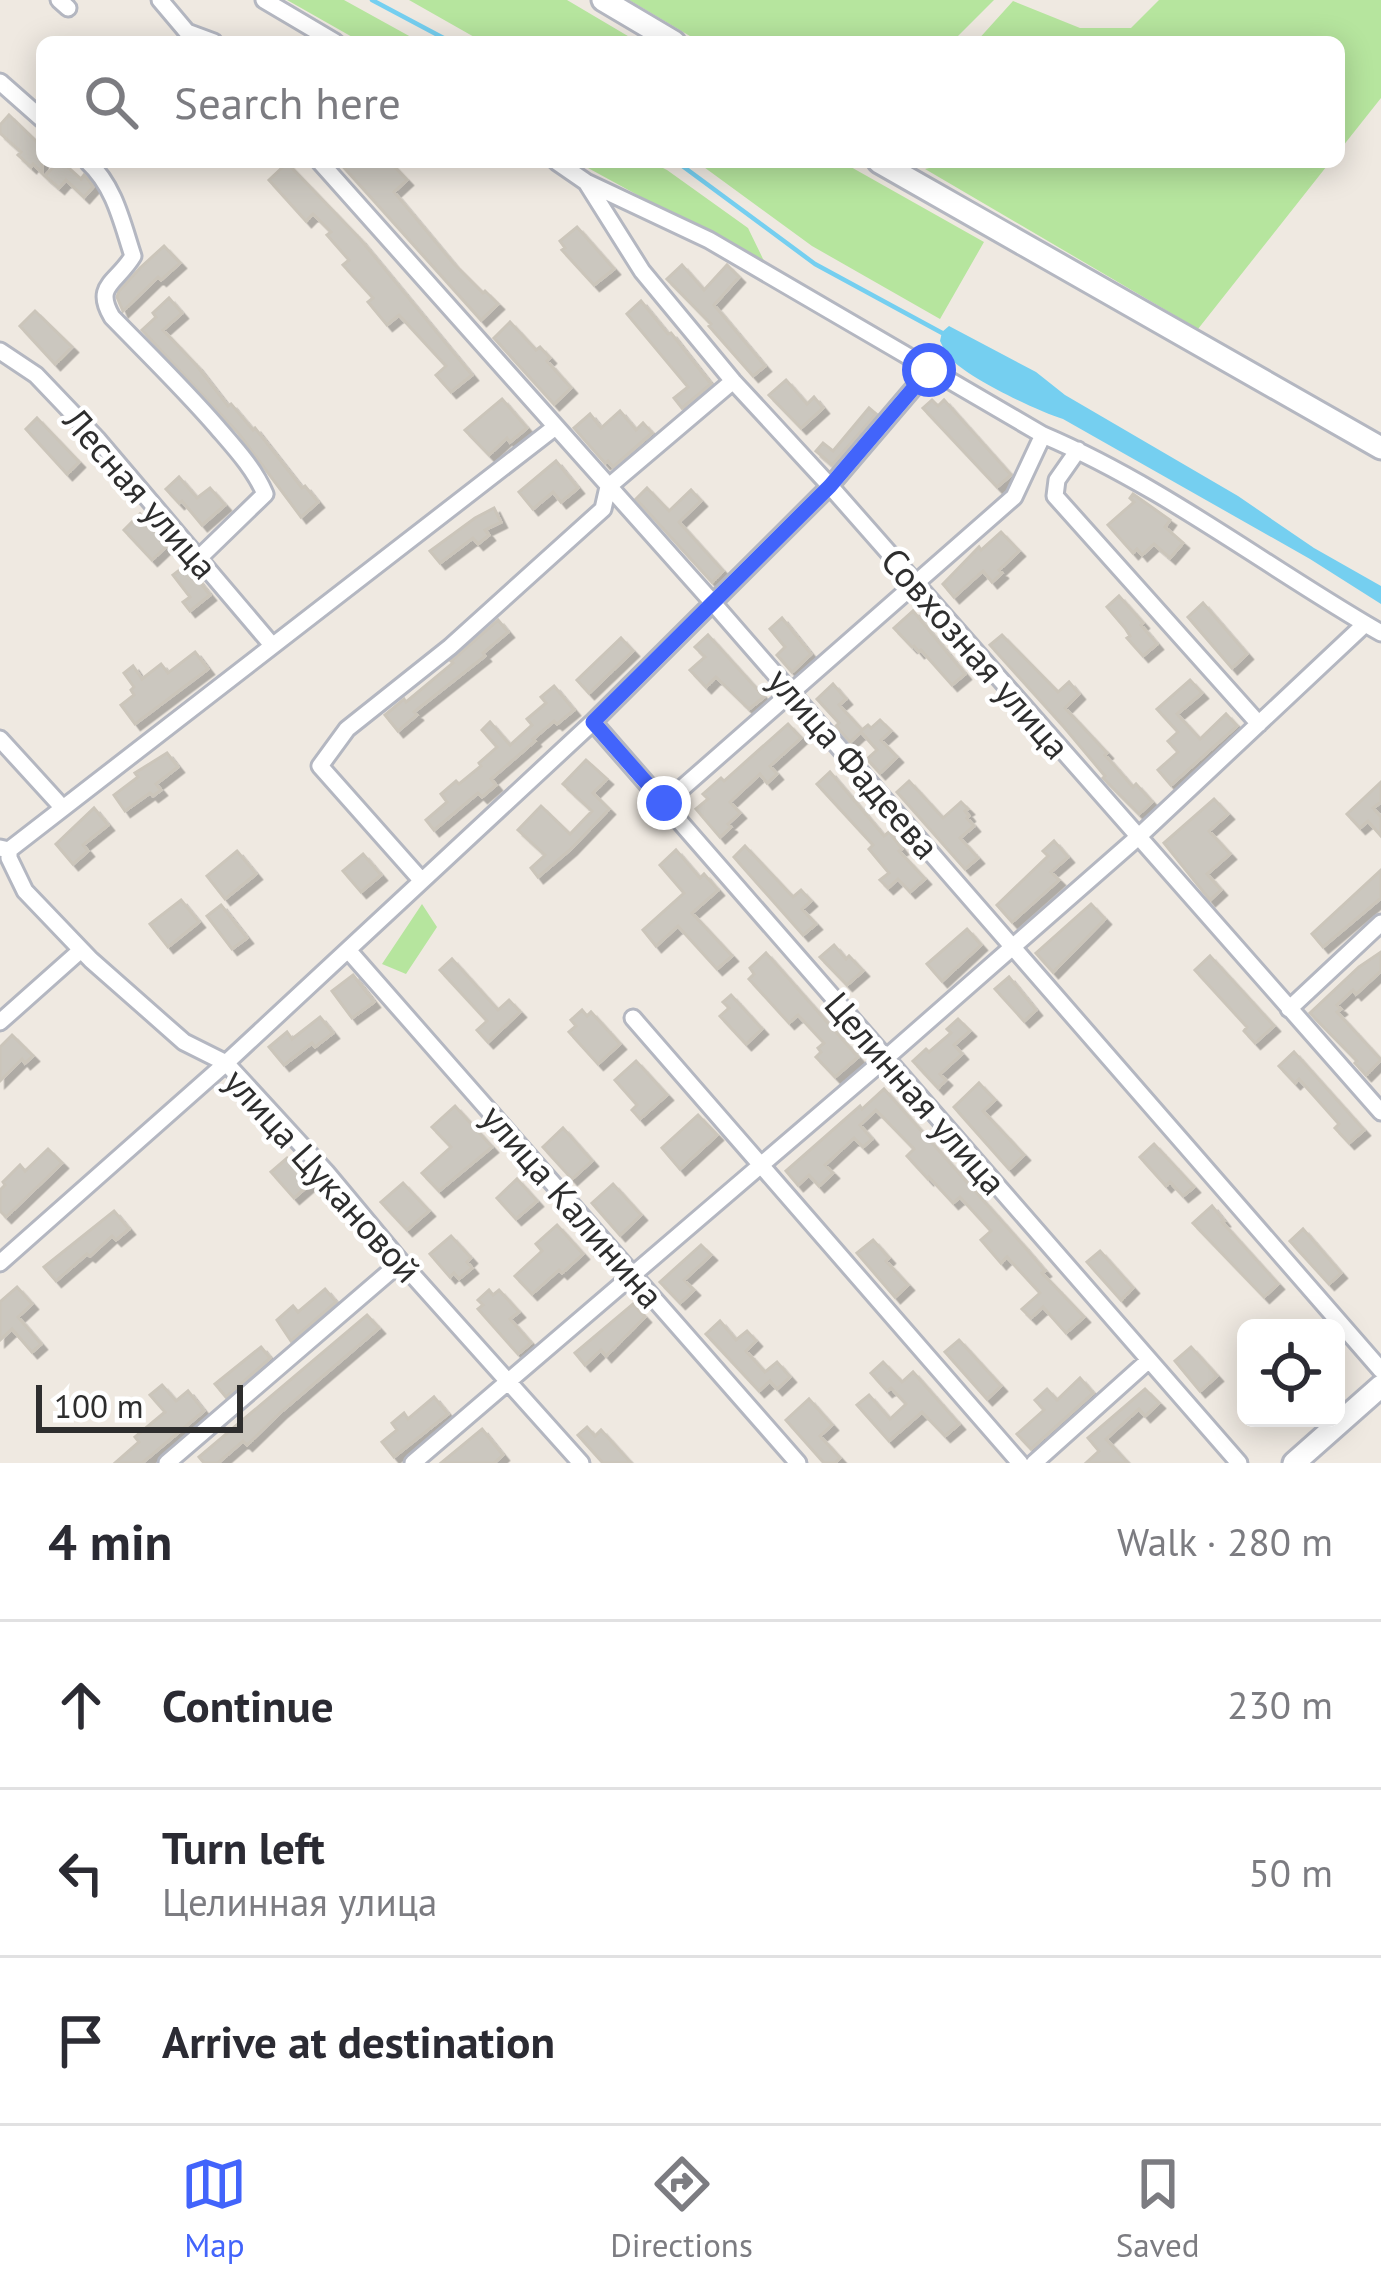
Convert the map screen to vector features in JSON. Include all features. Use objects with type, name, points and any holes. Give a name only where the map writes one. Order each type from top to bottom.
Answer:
[{"type":"main road","points":[[603,0],[664,36]]},
{"type":"main road","points":[[889,168],[1381,448]]},
{"type":"main road","points":[[1294,1463],[1381,1386]]},
{"type":"street","points":[[160,0],[187,32],[198,36]]},
{"type":"street","points":[[263,0],[324,36]]},
{"type":"street","points":[[0,82],[36,114]]},
{"type":"street","points":[[94,168],[115,199],[134,256],[104,290],[103,301],[112,317],[231,443],[258,477],[265,494],[200,558]]},
{"type":"street","name":"улица Фадеева","points":[[325,168],[714,604],[1381,1370]]},
{"type":"street","points":[[565,168],[710,240],[1043,435],[1162,497],[1381,633]]},
{"type":"street","name":"Совхозная улица","points":[[586,182],[642,271],[733,381],[1289,1009],[1375,1093],[1381,1112]]},
{"type":"street","name":"Лесная улица","points":[[0,351],[36,375],[98,440],[272,645]]},
{"type":"street","points":[[0,1263],[226,1063],[593,722],[830,486],[929,370]]},
{"type":"street","points":[[422,881],[320,766],[347,729],[450,646],[603,509],[608,487],[733,381]]},
{"type":"street","points":[[4,849],[554,428]]},
{"type":"street","points":[[664,803],[1014,497],[1043,435]]},
{"type":"street","points":[[1078,450],[1058,480],[1055,496],[1259,724]]},
{"type":"street","points":[[413,1463],[1137,838],[1365,624]]},
{"type":"street","name":"Целинная улица","points":[[593,722],[1239,1463]]},
{"type":"street","points":[[0,739],[62,807]]},
{"type":"street","name":"улица Цукановой","points":[[4,849],[25,891],[82,950],[184,1042],[226,1063],[580,1463]]},
{"type":"street","points":[[1289,1009],[1381,923]]},
{"type":"street","points":[[0,1022],[82,950]]},
{"type":"street","name":"улица Калинина","points":[[348,950],[798,1463]]},
{"type":"street","points":[[633,1018],[1020,1463]]},
{"type":"street","points":[[167,1463],[401,1262]]},
{"type":"street","points":[[1034,1463],[1149,1360]]},
{"type":"green space","points":[[287,0],[344,0],[409,36],[350,36]]},
{"type":"green space","points":[[409,0],[567,0],[628,36],[472,36]]},
{"type":"green space","points":[[629,0],[994,0],[958,36],[690,36]]},
{"type":"green space","points":[[1159,0],[1381,0],[1381,98],[1345,143],[1345,36],[981,36],[1013,1],[1080,28],[1131,28]]},
{"type":"green space","points":[[588,168],[667,170],[748,228],[766,265]]},
{"type":"green space","points":[[705,168],[853,168],[984,242],[940,319],[812,246]]},
{"type":"green space","points":[[929,168],[1325,168],[1198,329],[925,169]]},
{"type":"green space","points":[[422,904],[437,927],[406,974],[382,964]]},
{"type":"water","points":[[949,326],[1036,372],[1065,395],[1381,586],[1381,604],[1063,419],[972,375],[950,358],[940,341]]},
{"type":"building","points":[[9,115],[36,141],[36,167],[18,155],[21,152],[0,133]]},
{"type":"building","points":[[52,168],[69,168],[81,179],[84,175],[93,187],[84,197],[66,180],[59,188],[45,176]]},
{"type":"building","points":[[282,168],[292,168],[360,239],[472,375],[451,392],[436,375],[446,366],[399,315],[387,325],[368,302],[373,298],[343,265],[349,260],[327,235],[331,232],[313,214],[306,221],[269,180]]},
{"type":"building","points":[[344,168],[396,168],[407,180],[394,192],[453,263],[498,304],[481,320]]},
{"type":"building","points":[[577,227],[614,269],[594,285],[562,250],[560,241]]},
{"type":"building","points":[[164,246],[180,263],[123,311],[119,291]]},
{"type":"building","points":[[682,265],[704,290],[727,265],[739,277],[714,305],[765,366],[753,376],[667,279]]},
{"type":"building","points":[[169,298],[182,313],[163,330],[318,502],[301,517],[239,434],[142,330]]},
{"type":"building","points":[[641,301],[711,384],[682,408],[674,398],[688,387],[627,314]]},
{"type":"building","points":[[35,311],[72,347],[55,364],[20,326]]},
{"type":"building","points":[[510,322],[536,350],[540,347],[571,388],[554,404],[494,338]]},
{"type":"building","points":[[786,380],[807,404],[814,397],[823,408],[801,428],[769,395]]},
{"type":"building","points":[[502,399],[527,428],[489,455],[465,430]]},
{"type":"building","points":[[932,400],[938,406],[944,400],[1011,475],[997,487],[923,408]]},
{"type":"building","points":[[869,408],[876,414],[832,465],[816,451],[823,443],[833,451]]},
{"type":"building","points":[[620,411],[636,430],[643,423],[652,433],[613,467],[574,428],[590,414],[601,428]]},
{"type":"building","points":[[37,418],[79,462],[67,474],[26,429]]},
{"type":"building","points":[[556,461],[578,488],[561,502],[553,492],[533,509],[519,492]]},
{"type":"building","points":[[179,477],[197,498],[210,488],[225,505],[202,525],[166,489]]},
{"type":"building","points":[[647,488],[669,511],[691,490],[701,501],[679,522],[723,571],[712,582],[636,499]]},
{"type":"building","points":[[1133,494],[1170,520],[1165,527],[1183,543],[1170,558],[1154,544],[1142,555],[1137,549],[1133,553],[1108,525],[1134,502]]},
{"type":"building","points":[[494,508],[501,522],[485,530],[489,535],[478,544],[473,538],[440,563],[430,551],[475,518]]},
{"type":"building","points":[[140,514],[168,545],[152,560],[124,530]]},
{"type":"building","points":[[1001,532],[1019,551],[992,582],[983,571],[954,597],[943,584]]},
{"type":"building","points":[[186,565],[210,595],[190,611],[183,602],[190,597],[173,575]]},
{"type":"building","points":[[1119,596],[1157,644],[1143,656],[1107,607]]},
{"type":"building","points":[[1203,603],[1247,654],[1232,668],[1188,617]]},
{"type":"building","points":[[913,611],[965,674],[952,685],[894,628]]},
{"type":"building","points":[[782,618],[811,654],[792,672],[777,655],[785,647],[770,629]]},
{"type":"building","points":[[498,620],[508,632],[398,731],[385,715],[453,663]]},
{"type":"building","points":[[708,635],[764,697],[749,709],[716,677],[706,687],[690,670],[705,657],[695,647]]},
{"type":"building","points":[[1002,635],[1058,692],[1069,682],[1079,694],[1065,708],[1133,787],[1136,784],[1152,802],[1139,814],[990,645]]},
{"type":"building","points":[[621,638],[633,651],[589,693],[577,680]]},
{"type":"building","points":[[195,652],[208,669],[135,724],[121,705],[134,695],[124,673],[133,666],[142,679],[161,664],[168,673]]},
{"type":"building","points":[[1190,680],[1202,693],[1177,714],[1200,739],[1226,714],[1237,726],[1171,785],[1158,770],[1178,752],[1168,741],[1178,732],[1157,709]]},
{"type":"building","points":[[833,684],[846,699],[839,705],[862,730],[880,720],[891,731],[881,740],[897,757],[880,773],[867,759],[877,750],[861,732],[850,742],[817,699]]},
{"type":"building","points":[[554,686],[574,710],[533,739],[491,779],[496,785],[482,797],[478,793],[434,830],[426,820],[447,802],[441,794],[481,766],[497,747],[482,730],[490,722],[510,745],[532,725],[527,719],[546,703],[541,697]]},
{"type":"building","points":[[788,724],[801,738],[770,766],[777,774],[767,783],[760,774],[730,802],[740,813],[720,837],[696,809],[708,799],[703,794]]},
{"type":"building","points":[[167,753],[178,767],[156,784],[161,790],[125,811],[114,795],[138,777],[135,773]]},
{"type":"building","points":[[586,760],[607,779],[593,793],[609,809],[538,877],[531,868],[545,855],[518,830],[541,806],[570,834],[592,811],[563,784]]},
{"type":"building","points":[[830,772],[884,836],[889,832],[899,851],[925,879],[910,892],[898,879],[888,888],[880,880],[889,873],[869,849],[873,845],[817,784]]},
{"type":"building","points":[[909,781],[943,818],[961,802],[968,809],[967,818],[974,826],[960,838],[978,858],[965,869],[897,792]]},
{"type":"building","points":[[1381,782],[1381,802],[1373,808],[1381,817],[1381,836],[1368,821],[1360,828],[1347,814]]},
{"type":"building","points":[[1214,799],[1228,814],[1209,831],[1230,854],[1207,874],[1221,890],[1210,900],[1164,843]]},
{"type":"building","points":[[94,808],[108,825],[83,845],[88,851],[73,864],[56,844]]},
{"type":"building","points":[[1054,841],[1068,857],[1051,872],[1059,880],[1012,922],[997,905],[1048,856],[1043,851]]},
{"type":"building","points":[[745,846],[793,897],[801,890],[811,901],[802,909],[816,924],[803,935],[734,857]]},
{"type":"building","points":[[676,850],[700,878],[704,874],[718,890],[692,913],[732,956],[717,969],[678,926],[656,946],[643,930],[684,893],[660,865]]},
{"type":"building","points":[[237,851],[256,874],[225,899],[207,876]]},
{"type":"building","points":[[363,854],[381,875],[361,892],[343,871]]},
{"type":"building","points":[[1381,870],[1381,898],[1323,947],[1312,934]]},
{"type":"building","points":[[181,900],[199,922],[168,947],[150,924]]},
{"type":"building","points":[[1091,904],[1105,919],[1053,972],[1036,953]]},
{"type":"building","points":[[221,905],[247,938],[232,949],[207,916]]},
{"type":"building","points":[[967,929],[981,945],[942,981],[927,964]]},
{"type":"building","points":[[834,945],[863,971],[847,985],[820,957]]},
{"type":"building","points":[[1381,952],[1381,971],[1337,1005],[1341,1009],[1337,1012],[1381,1060],[1366,1075],[1310,1013]]},
{"type":"building","points":[[766,953],[858,1057],[835,1077],[816,1057],[824,1043],[798,1015],[789,1023],[749,979],[754,974],[750,968]]},
{"type":"building","points":[[1210,956],[1274,1026],[1255,1043],[1244,1031],[1247,1027],[1195,970]]},
{"type":"building","points":[[452,959],[498,1010],[509,1000],[520,1012],[488,1042],[477,1030],[487,1021],[440,970]]},
{"type":"building","points":[[353,975],[374,1002],[352,1018],[332,991]]},
{"type":"building","points":[[1009,977],[1036,1010],[1024,1021],[995,989]]},
{"type":"building","points":[[731,995],[762,1029],[746,1044],[720,1016],[729,1008],[723,1002]]},
{"type":"building","points":[[582,1010],[587,1016],[591,1012],[620,1044],[598,1064],[569,1032],[576,1026],[571,1020]]},
{"type":"building","points":[[320,1017],[333,1033],[284,1065],[269,1047],[287,1032],[292,1039]]},
{"type":"building","points":[[958,1019],[970,1031],[954,1045],[962,1054],[940,1074],[946,1080],[938,1088],[913,1061],[951,1033],[947,1029]]},
{"type":"building","points":[[12,1035],[33,1056],[25,1063],[22,1059],[0,1081],[0,1047]]},
{"type":"building","points":[[1294,1052],[1364,1130],[1349,1143],[1335,1128],[1339,1124],[1299,1079],[1295,1083],[1279,1066]]},
{"type":"building","points":[[636,1061],[667,1095],[640,1119],[632,1110],[637,1105],[615,1080]]},
{"type":"building","points":[[979,1083],[995,1100],[983,1111],[1024,1155],[1009,1169],[954,1107]]},
{"type":"building","points":[[884,1089],[1084,1317],[1066,1333],[1043,1307],[1031,1318],[1022,1309],[1040,1293],[1007,1257],[1001,1263],[981,1240],[991,1231],[960,1197],[953,1203],[928,1179],[907,1156],[914,1149],[876,1110],[860,1125],[872,1139],[863,1147],[854,1138],[825,1165],[833,1173],[819,1186],[809,1175],[798,1185],[786,1171]]},
{"type":"building","points":[[455,1106],[492,1147],[439,1191],[422,1173],[451,1147],[432,1127]]},
{"type":"building","points":[[698,1115],[717,1135],[680,1169],[662,1148]]},
{"type":"building","points":[[563,1128],[592,1161],[572,1179],[543,1147]]},
{"type":"building","points":[[1154,1144],[1194,1187],[1183,1196],[1170,1182],[1166,1186],[1140,1157]]},
{"type":"building","points":[[48,1149],[62,1163],[6,1217],[0,1211],[3,1182],[20,1165],[25,1171]]},
{"type":"building","points":[[287,1158],[310,1184],[294,1198],[271,1172]]},
{"type":"building","points":[[517,1179],[537,1201],[516,1219],[497,1198]]},
{"type":"building","points":[[403,1183],[429,1211],[407,1230],[381,1202]]},
{"type":"building","points":[[613,1184],[641,1215],[620,1235],[592,1203]]},
{"type":"building","points":[[1212,1206],[1278,1284],[1264,1297],[1193,1223]]},
{"type":"building","points":[[114,1211],[129,1229],[116,1240],[112,1236],[56,1281],[44,1267]]},
{"type":"building","points":[[557,1225],[583,1254],[532,1294],[515,1276],[542,1251],[536,1244]]},
{"type":"building","points":[[1303,1229],[1341,1273],[1329,1284],[1290,1241]]},
{"type":"building","points":[[451,1236],[471,1258],[467,1262],[472,1268],[459,1279],[454,1273],[450,1277],[430,1254]]},
{"type":"building","points":[[873,1240],[908,1285],[895,1297],[857,1253]]},
{"type":"building","points":[[701,1245],[711,1255],[684,1280],[694,1290],[680,1303],[660,1282]]},
{"type":"building","points":[[1100,1251],[1133,1288],[1121,1300],[1087,1262]]},
{"type":"building","points":[[17,1287],[32,1304],[18,1317],[41,1344],[32,1352],[12,1329],[0,1340],[0,1302]]},
{"type":"building","points":[[325,1289],[336,1302],[291,1341],[277,1320],[293,1306],[298,1312]]},
{"type":"building","points":[[489,1290],[493,1295],[499,1290],[519,1312],[510,1319],[531,1343],[518,1354],[478,1309],[483,1305],[478,1300]]},
{"type":"building","points":[[633,1304],[645,1317],[606,1356],[601,1350],[585,1365],[575,1353]]},
{"type":"building","points":[[367,1315],[379,1328],[247,1445],[243,1441],[218,1463],[204,1463],[199,1457]]},
{"type":"building","points":[[720,1321],[736,1340],[747,1331],[756,1341],[746,1351],[765,1372],[777,1362],[790,1377],[777,1389],[770,1381],[759,1391],[706,1334]]},
{"type":"building","points":[[959,1340],[1001,1386],[987,1399],[945,1352]]},
{"type":"building","points":[[261,1347],[270,1358],[226,1397],[215,1384]]},
{"type":"building","points":[[1191,1347],[1217,1376],[1200,1391],[1175,1361]]},
{"type":"building","points":[[883,1362],[902,1382],[913,1372],[959,1424],[945,1436],[922,1412],[889,1441],[857,1405],[869,1395],[890,1419],[906,1404],[871,1373]]},
{"type":"building","points":[[1080,1378],[1093,1393],[1031,1449],[1017,1434],[1044,1410],[1035,1400],[1047,1389],[1057,1400]]},
{"type":"building","points":[[162,1385],[176,1401],[188,1391],[204,1411],[142,1463],[115,1463],[139,1442],[135,1437],[165,1412],[150,1395]]},
{"type":"building","points":[[1145,1389],[1159,1403],[1145,1416],[1139,1409],[1106,1439],[1128,1463],[1086,1463],[1099,1451],[1088,1438]]},
{"type":"building","points":[[434,1397],[448,1414],[394,1457],[382,1442],[397,1430],[392,1423],[404,1413],[408,1419]]},
{"type":"building","points":[[809,1399],[832,1425],[820,1436],[840,1458],[835,1463],[824,1463],[786,1420]]},
{"type":"building","points":[[587,1427],[595,1436],[601,1430],[631,1463],[603,1463],[578,1435]]},
{"type":"building","points":[[482,1429],[503,1455],[494,1463],[441,1463]]},
{"type":"waterway","points":[[372,0],[440,36]]},
{"type":"waterway","points":[[685,168],[815,264],[944,334]]},
{"type":"route","points":[[664,803],[593,722],[830,486],[929,370]]}]
